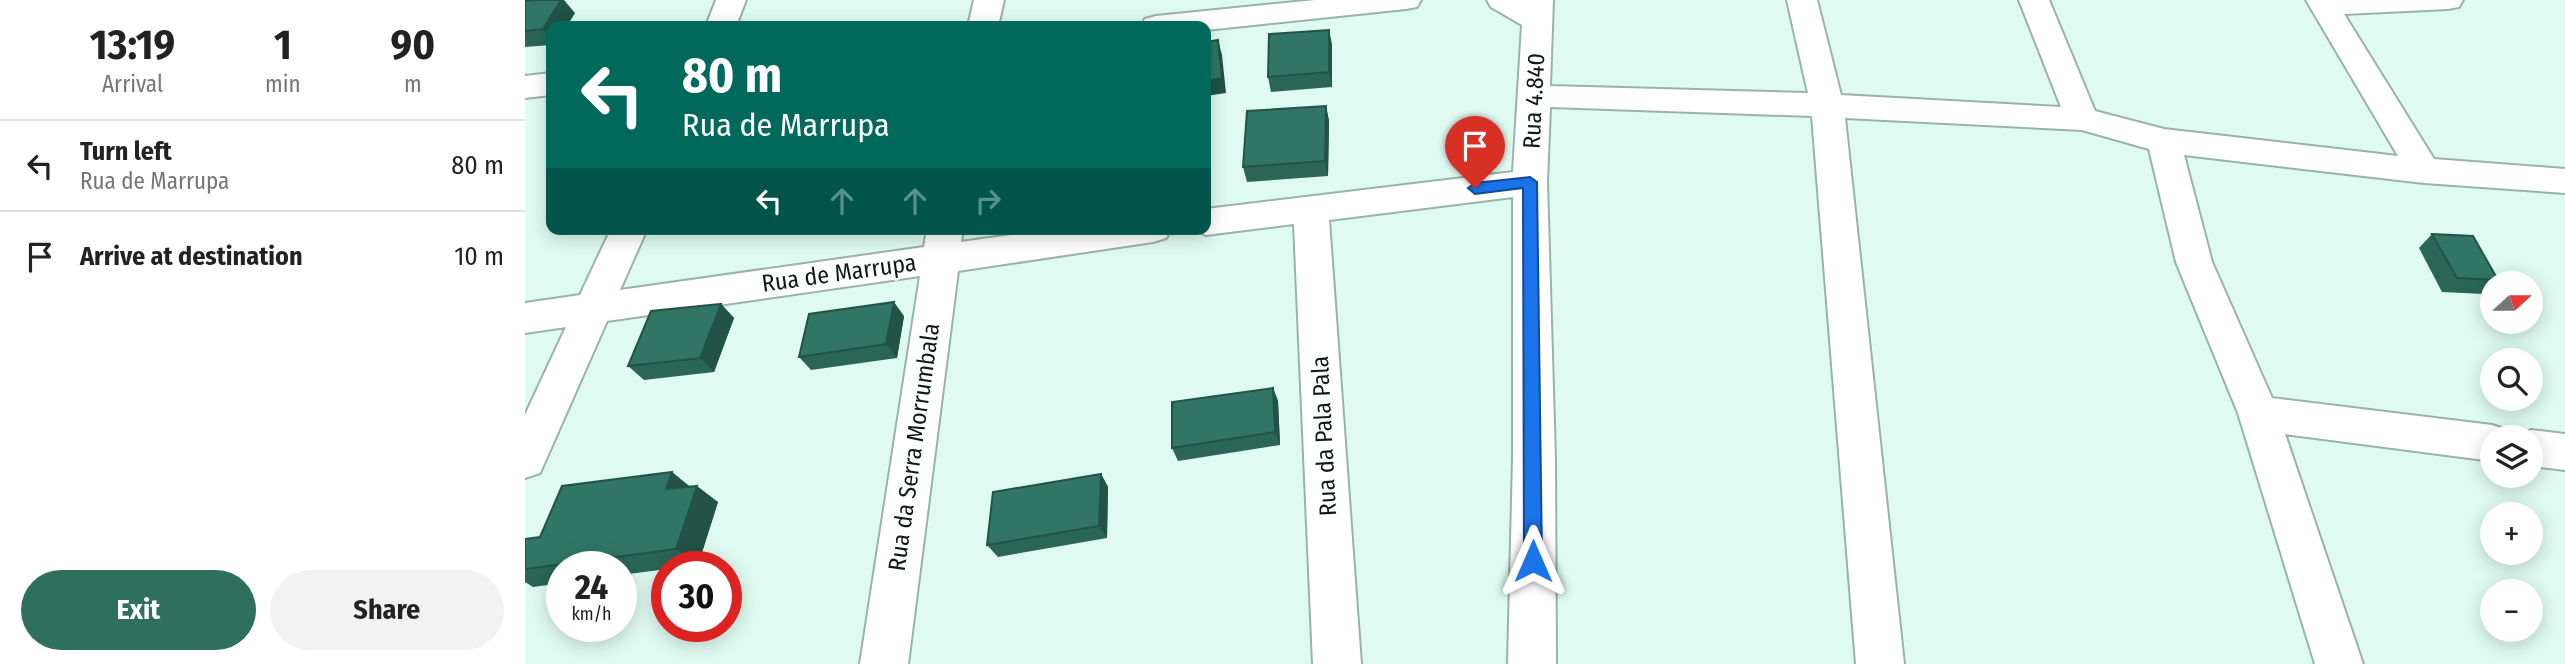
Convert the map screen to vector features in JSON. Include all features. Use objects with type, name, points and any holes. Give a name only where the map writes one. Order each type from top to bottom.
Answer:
[{"type":"street","points":[[722,21],[731,0]]},
{"type":"street","points":[[984,21],[989,0]]},
{"type":"street","points":[[1204,21],[1405,0]]},
{"type":"street","points":[[1502,0],[1538,11]]},
{"type":"street","points":[[1802,0],[1827,105],[1880,664]]},
{"type":"street","points":[[2034,0],[2082,119]]},
{"type":"street","points":[[2424,172],[2323,2],[2448,0]]},
{"type":"street","name":"Rua 4.840","points":[[1532,664],[1534,458],[1530,182],[1538,11]]},
{"type":"street","points":[[525,87],[546,85]]},
{"type":"street","points":[[1533,96],[1827,105],[1923,113],[2082,119],[2164,141],[2424,172],[2565,181]]},
{"type":"street","points":[[2164,141],[2194,262],[2258,412],[2339,664]]},
{"type":"street","points":[[1211,221],[1530,182]]},
{"type":"street","name":"Rua da Pala Pala","points":[[1311,208],[1337,664]]},
{"type":"street","points":[[525,460],[626,235]]},
{"type":"street","name":"Rua de Marrupa","points":[[525,318],[592,309],[942,244],[1069,235]]},
{"type":"street","name":"Rua da Serra Morrumbala","points":[[884,664],[942,244]]},
{"type":"street","points":[[2258,412],[2480,441]]},
{"type":"street","points":[[2543,449],[2565,452]]},
{"type":"building","points":[[561,0],[543,29],[525,31],[525,1]]},
{"type":"building","points":[[1329,30],[1329,72],[1268,77],[1269,34]]},
{"type":"building","points":[[1218,40],[1222,78],[1211,80],[1211,41]]},
{"type":"building","points":[[1326,106],[1325,161],[1243,167],[1247,111]]},
{"type":"building","points":[[2432,234],[2473,236],[2493,271],[2480,271],[2480,279],[2457,278]]},
{"type":"building","points":[[894,302],[886,344],[799,357],[809,314]]},
{"type":"building","points":[[721,304],[700,358],[628,366],[651,311]]},
{"type":"building","points":[[1273,388],[1275,432],[1172,448],[1172,402]]},
{"type":"building","points":[[672,472],[666,489],[697,486],[676,549],[637,554],[637,551],[546,551],[546,566],[525,569],[525,539],[540,537],[562,486]]},
{"type":"building","points":[[1101,474],[1099,526],[987,545],[993,492]]},
{"type":"route","points":[[1475,188],[1530,182],[1533,561]]}]
